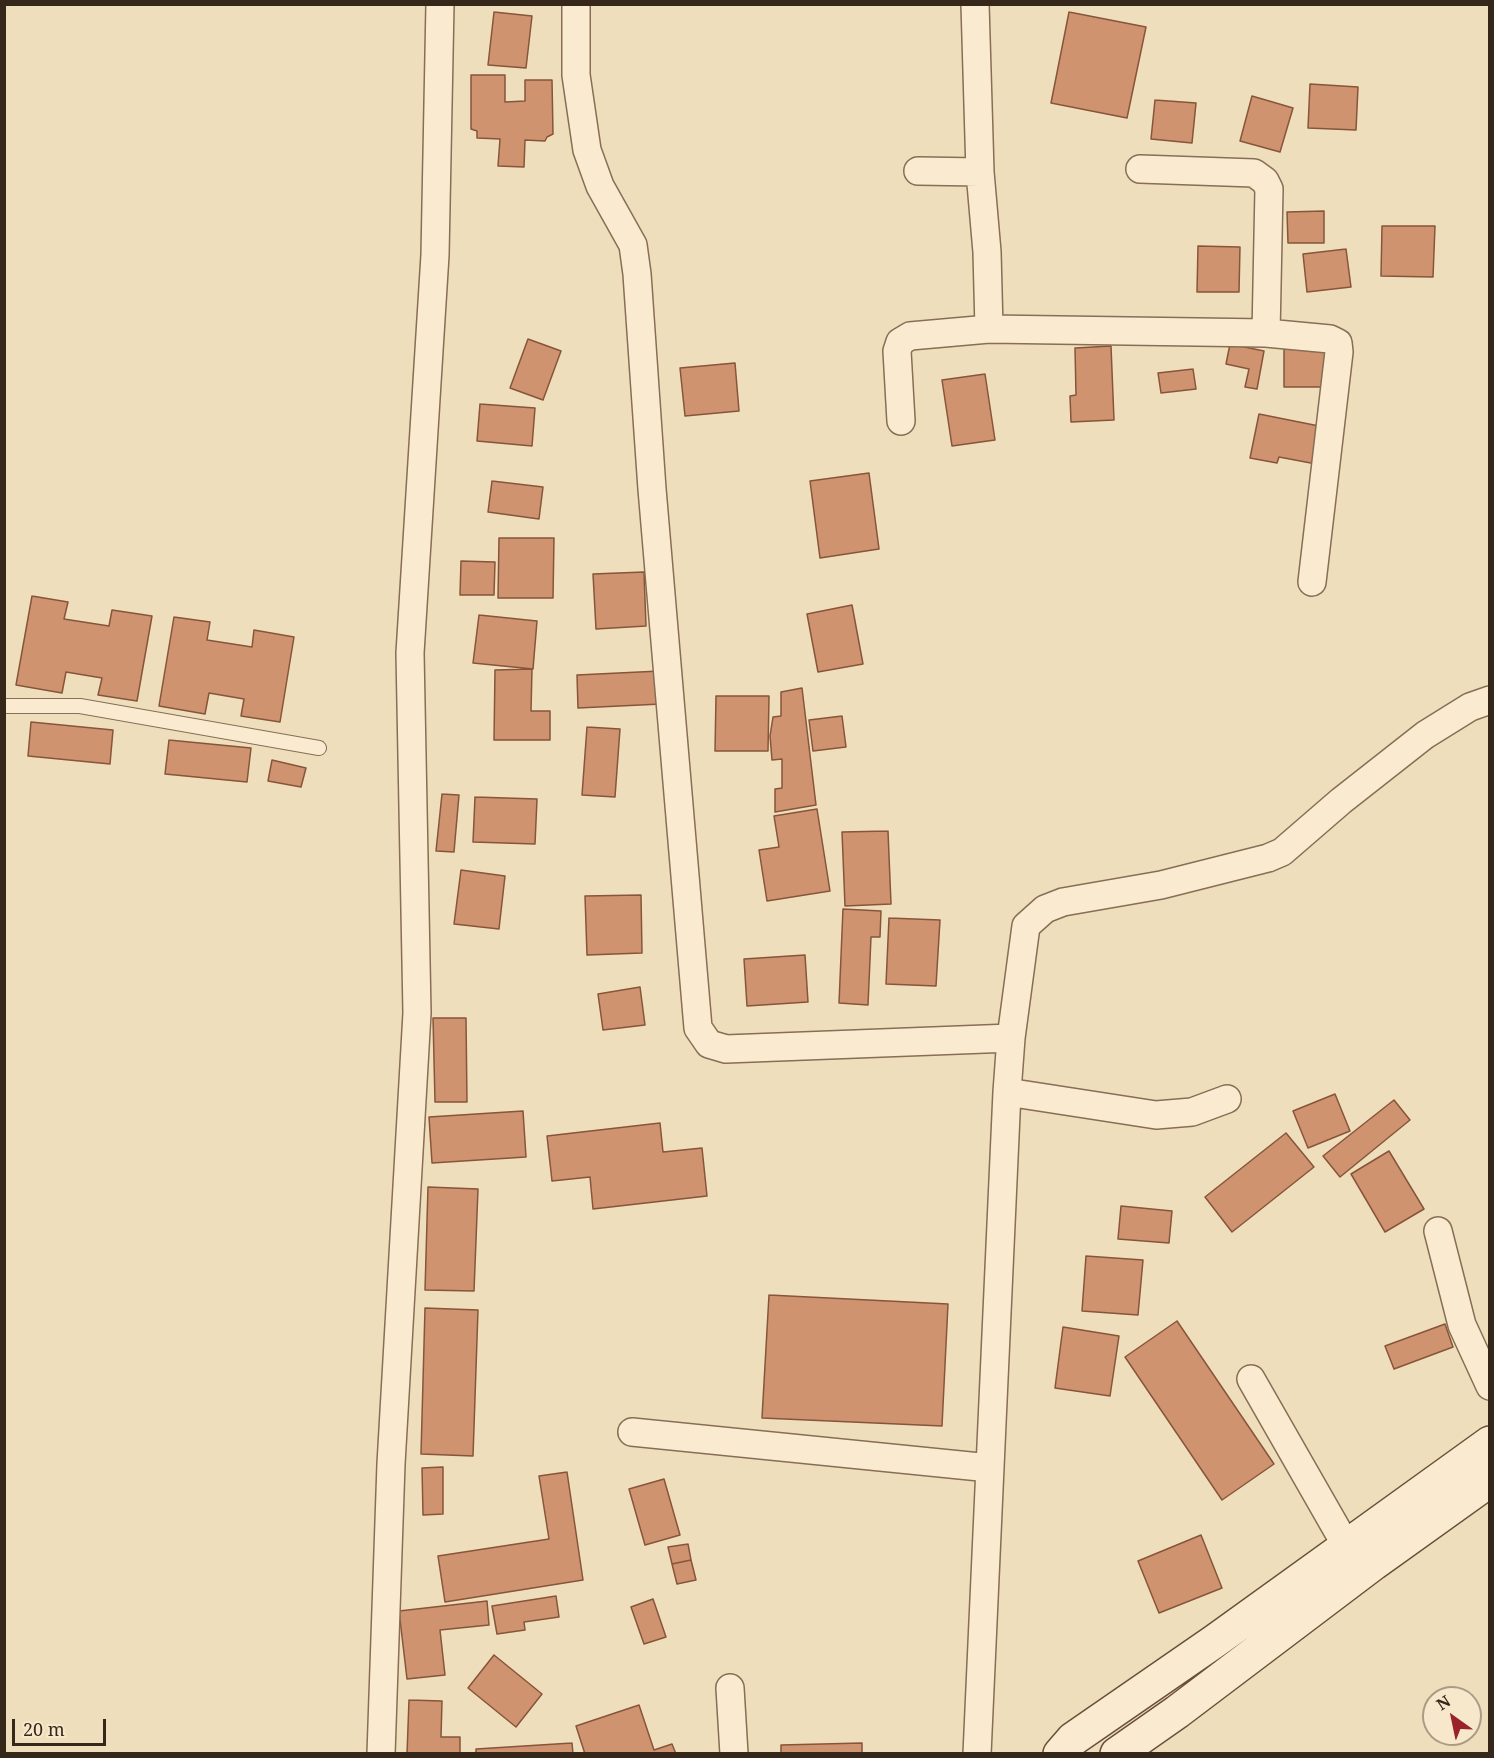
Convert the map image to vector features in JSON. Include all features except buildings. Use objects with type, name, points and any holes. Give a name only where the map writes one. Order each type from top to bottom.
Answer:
[{"type":"main road","points":[[1060,1754],[1072,1739],[1347,1547],[1490,1443]]},
{"type":"main road","points":[[1116,1754],[1177,1712],[1374,1563],[1490,1480]]},
{"type":"street","points":[[381,1754],[391,1464],[417,1013],[410,654],[435,255],[440,4]]},
{"type":"street","points":[[576,4],[576,75],[587,150],[600,186],[633,244],[637,274],[652,489],[698,1028],[709,1044],[726,1049],[1011,1038]]},
{"type":"street","points":[[975,4],[980,172],[987,252],[989,329]]},
{"type":"street","points":[[1140,169],[1254,173],[1264,181],[1269,189],[1266,333]]},
{"type":"street","points":[[918,171],[980,172]]},
{"type":"street","points":[[901,421],[897,351],[900,342],[910,336],[989,329],[1266,333],[1330,339],[1338,343],[1339,352],[1312,582]]},
{"type":"street","points":[[977,1754],[1007,1092],[1011,1038],[1026,926],[1045,909],[1063,902],[1161,885],[1268,858],[1282,852],[1341,801],[1425,735],[1470,707],[1490,700]]},
{"type":"street","points":[[1007,1092],[1156,1114],[1192,1112],[1227,1099]]},
{"type":"street","points":[[1438,1231],[1462,1325],[1490,1386]]},
{"type":"street","points":[[1251,1379],[1347,1547]]},
{"type":"street","points":[[632,1432],[990,1468]]},
{"type":"street","points":[[730,1688],[734,1754]]},
{"type":"lane","points":[[4,706],[80,706],[319,748]]}]
